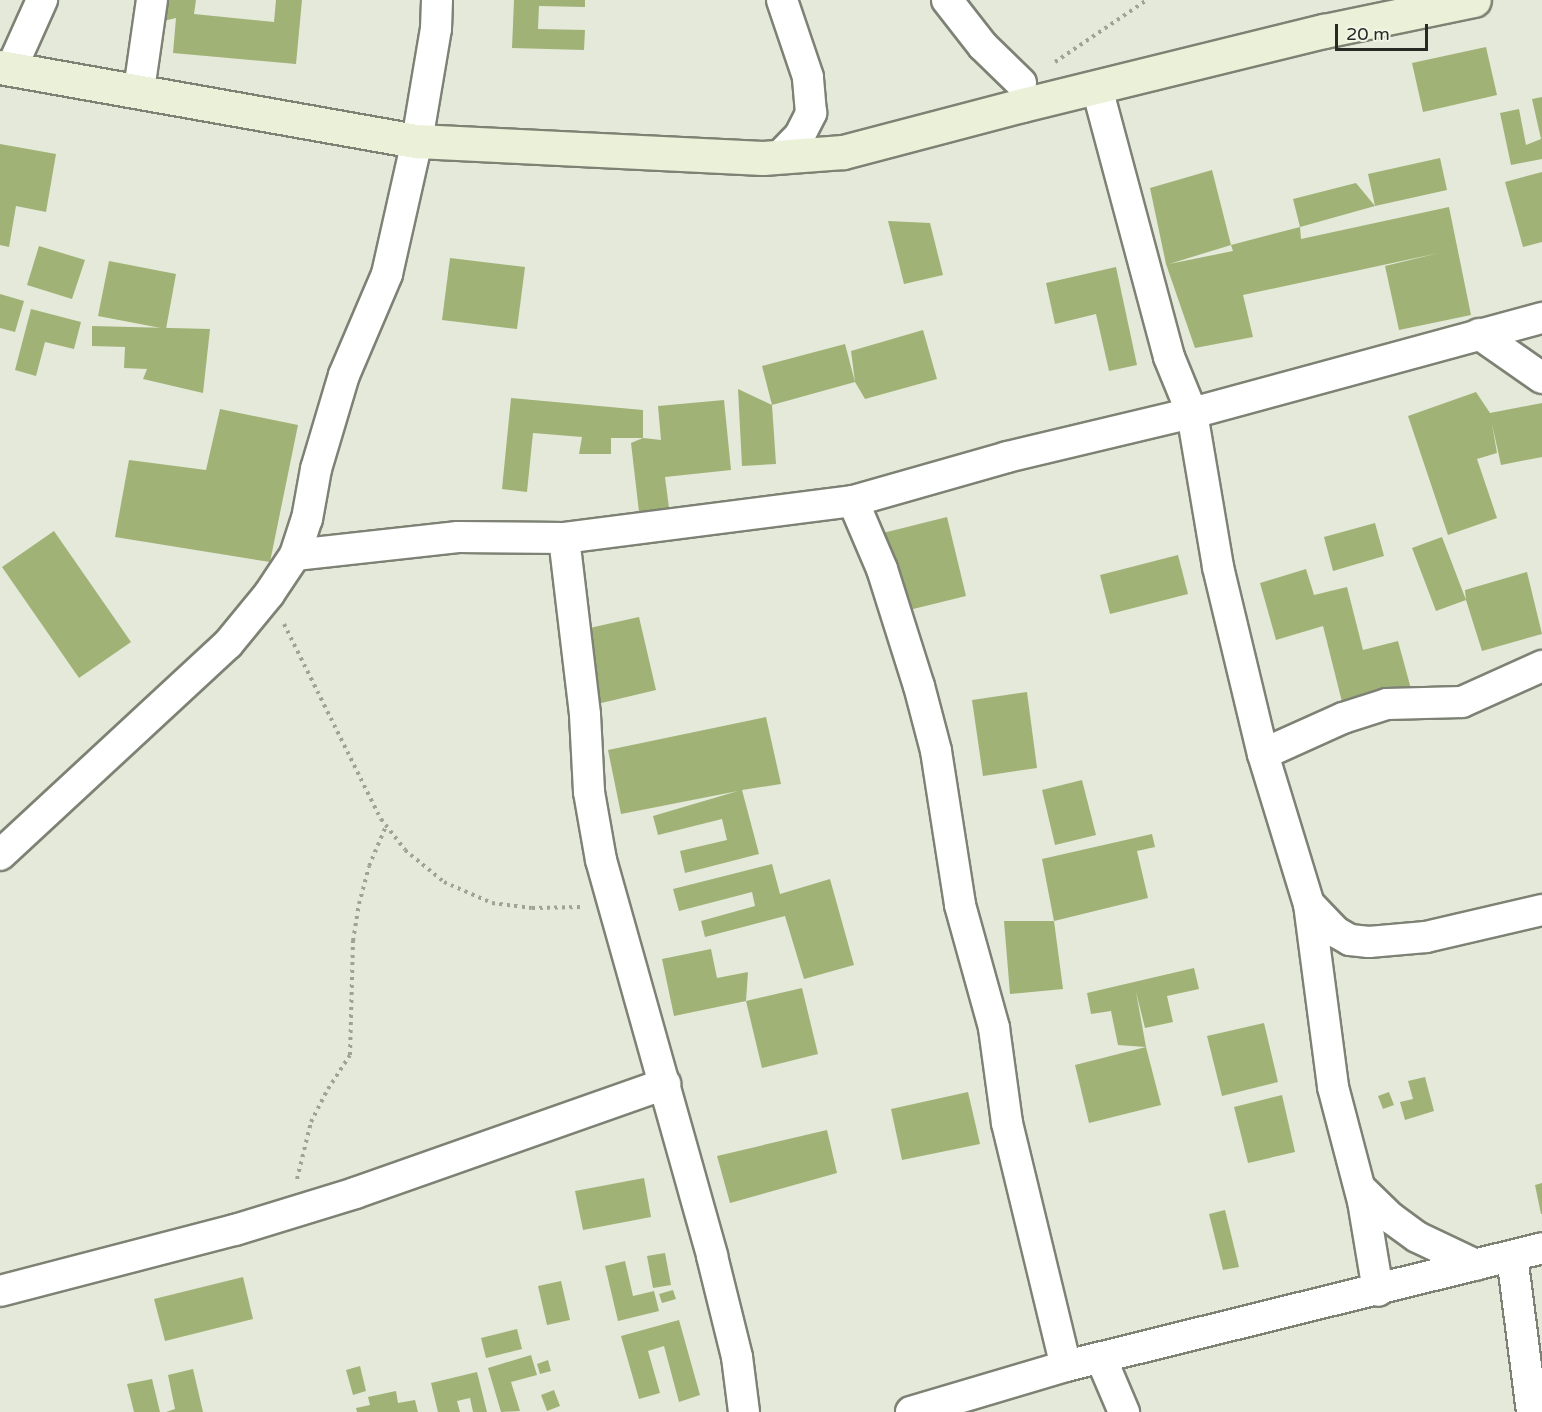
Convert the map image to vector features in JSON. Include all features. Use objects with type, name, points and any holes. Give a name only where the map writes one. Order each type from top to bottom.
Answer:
[{"type":"street","points":[[42,0],[5,68],[417,141],[763,158],[843,152],[1022,105],[1324,31],[1474,0]]},
{"type":"street","points":[[139,90],[152,0]]},
{"type":"street","points":[[0,855],[228,644],[269,594],[295,555],[307,519],[316,469],[344,375],[387,273],[417,141],[436,29],[436,0]]},
{"type":"street","points":[[780,156],[800,135],[811,113],[808,77],[782,0]]},
{"type":"street","points":[[947,0],[983,46],[1021,83]]},
{"type":"street","points":[[1097,88],[1169,357],[1192,413],[1218,567],[1263,754],[1309,904],[1333,1087],[1360,1188],[1378,1291]]},
{"type":"street","points":[[295,555],[458,537],[564,538],[852,501],[1007,457],[1192,413],[1542,318]]},
{"type":"street","points":[[1479,334],[1542,378]]},
{"type":"street","points":[[852,501],[882,569],[919,686],[936,752],[960,905],[994,1028],[1007,1123],[1066,1366]]},
{"type":"street","points":[[564,538],[585,715],[589,792],[601,860],[665,1084],[734,1346],[744,1412]]},
{"type":"street","points":[[1263,754],[1354,714],[1387,704],[1462,702],[1542,666]]},
{"type":"street","points":[[1309,904],[1336,932],[1350,939],[1369,942],[1426,937],[1542,910]]},
{"type":"street","points":[[0,1291],[294,1212],[665,1084]]},
{"type":"street","points":[[1360,1188],[1391,1218],[1417,1237],[1476,1265]]},
{"type":"street","points":[[912,1412],[1066,1366],[1378,1291],[1542,1248]]},
{"type":"street","points":[[1512,1256],[1532,1412]]},
{"type":"street","points":[[1101,1358],[1124,1412]]},
{"type":"path","points":[[269,594],[386,826],[405,850],[444,882],[492,903],[532,908],[577,908],[614,903]]},
{"type":"path","points":[[294,1212],[298,1167],[311,1122],[328,1089],[346,1066],[350,1055],[353,941],[359,904],[369,866],[386,826]]},
{"type":"building","points":[[163,0],[196,0],[194,14],[274,22],[276,0],[302,0],[296,64],[173,53],[176,18],[159,22]]},
{"type":"building","points":[[514,0],[585,0],[585,7],[539,6],[538,29],[585,30],[584,50],[512,48]]},
{"type":"building","points":[[1486,47],[1497,95],[1423,112],[1412,63]]},
{"type":"building","points":[[1542,97],[1542,159],[1511,165],[1500,113],[1519,109],[1526,145],[1541,139],[1532,99]]},
{"type":"building","points":[[0,144],[56,154],[46,212],[16,206],[9,247],[0,245]]},
{"type":"building","points":[[1440,158],[1447,190],[1375,206],[1368,174]]},
{"type":"building","points":[[1212,170],[1231,245],[1300,227],[1301,239],[1449,207],[1471,315],[1399,330],[1385,266],[1439,253],[1243,295],[1253,337],[1195,348],[1166,264],[1150,188]],"holes":[[[1231,245],[1233,251],[1169,264]]]},
{"type":"building","points":[[1542,172],[1542,242],[1523,247],[1505,182]]},
{"type":"building","points":[[1356,183],[1375,206],[1300,227],[1293,199]]},
{"type":"building","points":[[888,221],[930,223],[943,275],[904,284]]},
{"type":"building","points":[[39,246],[85,260],[72,299],[27,285]]},
{"type":"building","points":[[450,258],[525,267],[517,329],[442,320]]},
{"type":"building","points":[[109,261],[176,274],[166,329],[98,316]]},
{"type":"building","points":[[1116,267],[1137,365],[1109,371],[1096,314],[1055,324],[1046,283]]},
{"type":"building","points":[[0,294],[24,301],[15,332],[0,328]]},
{"type":"building","points":[[31,309],[81,322],[74,349],[45,342],[36,376],[15,370]]},
{"type":"building","points":[[92,326],[210,329],[203,393],[143,379],[147,369],[124,368],[125,347],[92,346]]},
{"type":"building","points":[[923,330],[937,379],[865,399],[855,382],[851,351]]},
{"type":"building","points":[[845,344],[855,382],[772,405],[762,366]]},
{"type":"building","points":[[738,389],[772,405],[776,464],[742,466]]},
{"type":"building","points":[[1476,392],[1490,413],[1542,403],[1542,457],[1501,465],[1492,424],[1497,453],[1477,459],[1497,518],[1448,535],[1408,416]]},
{"type":"building","points":[[511,398],[643,410],[643,438],[611,438],[611,454],[579,454],[582,437],[533,433],[527,492],[502,489]]},
{"type":"building","points":[[724,400],[731,470],[665,477],[669,508],[639,512],[631,443],[643,438],[661,440],[658,406]]},
{"type":"building","points":[[220,409],[298,425],[270,562],[115,537],[129,460],[206,470]]},
{"type":"building","points":[[947,517],[966,596],[901,612],[883,533]]},
{"type":"building","points":[[1375,523],[1384,556],[1333,571],[1324,537]]},
{"type":"building","points":[[54,531],[131,642],[79,678],[2,567]]},
{"type":"building","points":[[1442,537],[1466,600],[1436,611],[1412,548]]},
{"type":"building","points":[[1178,555],[1188,594],[1110,614],[1100,575]]},
{"type":"building","points":[[1306,569],[1314,595],[1347,587],[1363,650],[1398,641],[1411,689],[1343,706],[1323,626],[1276,640],[1260,583]]},
{"type":"building","points":[[1527,572],[1542,634],[1482,651],[1465,590]]},
{"type":"building","points":[[639,617],[656,690],[593,705],[576,631]]},
{"type":"building","points":[[1027,692],[1037,768],[983,776],[972,700]]},
{"type":"building","points":[[766,717],[781,784],[742,790],[759,854],[685,873],[680,851],[727,840],[722,819],[658,835],[653,816],[738,791],[621,814],[608,750]]},
{"type":"building","points":[[1082,780],[1096,835],[1055,845],[1042,790]]},
{"type":"building","points":[[1152,834],[1155,847],[1137,851],[1148,898],[1054,921],[1042,859]]},
{"type":"building","points":[[772,864],[780,894],[830,879],[854,965],[804,979],[785,916],[705,937],[701,921],[755,906],[752,892],[679,911],[673,889]]},
{"type":"building","points":[[1004,921],[1054,921],[1063,989],[1010,994]]},
{"type":"building","points":[[711,949],[717,978],[748,972],[746,1001],[674,1016],[662,959]]},
{"type":"building","points":[[1194,968],[1199,989],[1167,996],[1173,1022],[1145,1028],[1136,992],[1146,1047],[1118,1045],[1111,1011],[1091,1014],[1087,993]]},
{"type":"building","points":[[802,988],[818,1054],[762,1068],[746,1001]]},
{"type":"building","points":[[1264,1023],[1278,1082],[1222,1096],[1207,1036]]},
{"type":"building","points":[[1146,1047],[1161,1105],[1089,1123],[1075,1065]]},
{"type":"building","points":[[1425,1077],[1434,1111],[1405,1120],[1400,1102],[1413,1099],[1408,1081]]},
{"type":"building","points":[[968,1092],[980,1144],[902,1160],[891,1109]]},
{"type":"building","points":[[1389,1092],[1394,1105],[1383,1109],[1378,1096]]},
{"type":"building","points":[[1282,1095],[1295,1152],[1248,1163],[1234,1107]]},
{"type":"building","points":[[827,1130],[837,1173],[730,1203],[717,1156]]},
{"type":"building","points":[[644,1178],[651,1217],[583,1230],[575,1191]]},
{"type":"building","points":[[1542,1183],[1542,1214],[1541,1214],[1535,1185]]},
{"type":"building","points":[[1225,1210],[1239,1267],[1223,1270],[1209,1214]]},
{"type":"building","points":[[665,1253],[671,1285],[653,1288],[647,1256]]},
{"type":"building","points":[[625,1261],[633,1296],[654,1291],[659,1311],[618,1321],[605,1266]]},
{"type":"building","points":[[243,1277],[253,1319],[165,1341],[154,1299]]},
{"type":"building","points":[[561,1281],[570,1320],[547,1325],[538,1286]]},
{"type":"building","points":[[673,1290],[676,1299],[662,1303],[659,1294]]},
{"type":"building","points":[[679,1320],[700,1395],[679,1402],[664,1346],[648,1351],[660,1393],[639,1399],[621,1336]]},
{"type":"building","points":[[517,1329],[522,1349],[486,1358],[481,1338]]},
{"type":"building","points":[[531,1355],[537,1375],[511,1382],[520,1411],[501,1412],[488,1368]]},
{"type":"building","points":[[548,1360],[551,1371],[540,1374],[537,1364]]},
{"type":"building","points":[[360,1366],[366,1391],[353,1395],[346,1370]]},
{"type":"building","points":[[193,1369],[203,1412],[166,1412],[175,1409],[168,1375]]},
{"type":"building","points":[[477,1372],[487,1412],[473,1412],[470,1398],[457,1401],[460,1412],[438,1412],[431,1383]]},
{"type":"building","points":[[152,1379],[160,1412],[134,1412],[127,1384]]},
{"type":"building","points":[[554,1390],[560,1406],[547,1411],[541,1395]]},
{"type":"building","points":[[396,1391],[398,1403],[415,1400],[418,1412],[357,1412],[356,1408],[370,1405],[368,1397]]}]
